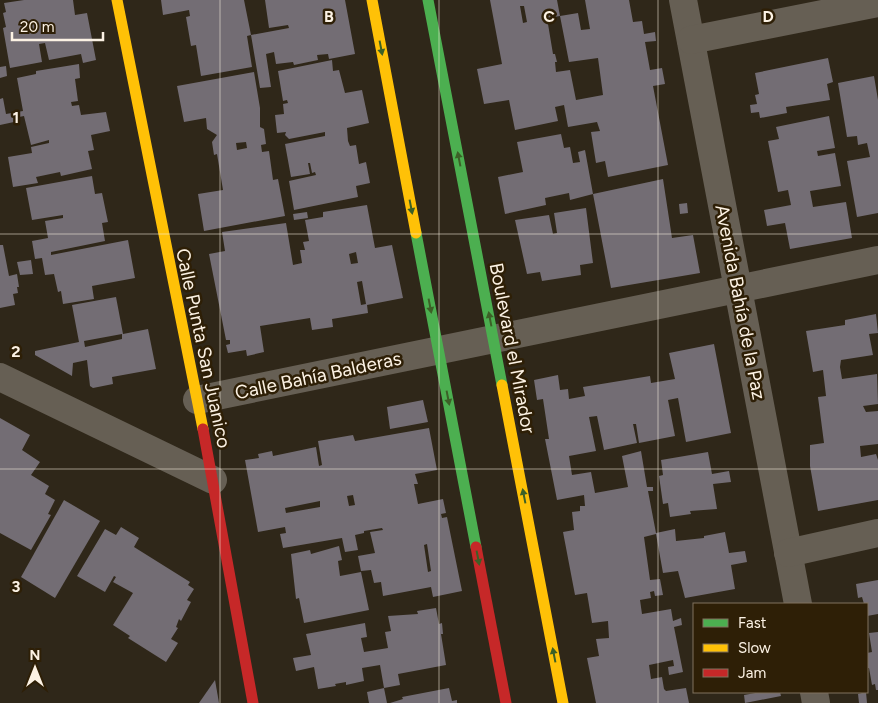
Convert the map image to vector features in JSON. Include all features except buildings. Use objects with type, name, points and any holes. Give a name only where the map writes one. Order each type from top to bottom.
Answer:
[{"type":"main road","name":"Calle Punta San Juanico","points":[[117,0],[213,480],[253,703]]},
{"type":"main road","points":[[372,0],[506,703]]},
{"type":"main road","name":"Boulevard el Mirador","points":[[428,0],[564,703]]},
{"type":"street","name":"Avenida Bahía de la Paz","points":[[683,0],[798,603]]},
{"type":"street","points":[[691,40],[878,3]]},
{"type":"street","name":"Calle Bahía Balderas","points":[[197,400],[878,260]]},
{"type":"street","points":[[0,377],[213,480]]},
{"type":"street","points":[[788,553],[878,533]]},
{"type":"traffic: fast","points":[[428,0],[502,385]]},
{"type":"traffic: fast","points":[[416,233],[476,547]]},
{"type":"traffic: slow","points":[[117,0],[203,429]]},
{"type":"traffic: slow","points":[[372,0],[416,233]]},
{"type":"traffic: slow","points":[[502,385],[563,703]]},
{"type":"traffic: jam","points":[[203,429],[253,703]]},
{"type":"traffic: jam","points":[[476,547],[506,703]]}]
